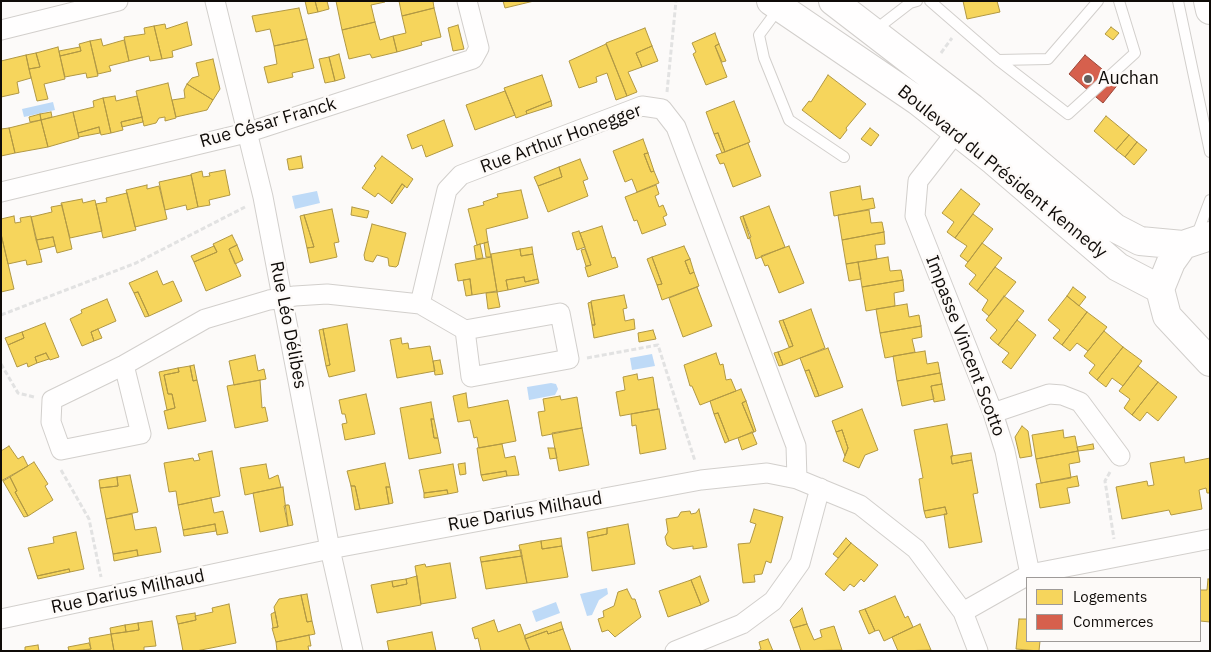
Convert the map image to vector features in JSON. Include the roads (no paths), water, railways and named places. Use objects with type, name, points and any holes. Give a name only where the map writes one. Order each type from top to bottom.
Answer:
[{"type":"main road","name":"Boulevard du Président Kennedy","points":[[834,1],[972,108],[1115,228],[1140,241],[1201,238]]},
{"type":"main road","points":[[1208,1],[1210,10]]},
{"type":"main road","name":"Boulevard du Président Kennedy","points":[[775,4],[918,101],[957,131],[1118,266],[1160,289]]},
{"type":"main road","points":[[775,4],[845,31],[874,31]]},
{"type":"main road","points":[[1201,238],[1171,262],[1160,289],[1167,316],[1210,362]]},
{"type":"street","points":[[1,30],[57,9],[118,1]]},
{"type":"street","name":"Rue Léo Délibes","points":[[215,1],[263,198],[330,548],[353,651]]},
{"type":"street","name":"Rue César Franck","points":[[1,192],[246,133],[473,59],[479,48],[467,1]]},
{"type":"street","name":"Rue Arthur Honegger","points":[[420,304],[448,190],[461,175],[642,106],[662,109],[676,127],[796,446],[797,479]]},
{"type":"street","name":"Impasse Vincent Scotto","points":[[957,131],[918,181],[915,216],[993,412],[1005,451],[1030,574]]},
{"type":"street","points":[[124,365],[141,434],[61,450],[51,422],[52,400],[124,365],[205,319],[269,300],[327,294],[420,304],[465,330],[560,313],[569,359],[471,377],[465,330]]},
{"type":"street","points":[[993,412],[1049,394],[1062,395],[1080,402],[1120,456]]},
{"type":"street","name":"Rue Darius Milhaud","points":[[1,619],[106,598],[330,548],[701,480],[767,473],[797,479],[860,505],[916,549],[963,612],[978,651]]},
{"type":"street","points":[[675,651],[705,646],[742,624],[773,602],[800,563],[820,488]]},
{"type":"street","points":[[963,612],[1030,574],[1210,539]]},
{"type":"lane","points":[[874,31],[910,4],[917,1]]},
{"type":"lane","points":[[930,1],[998,60],[1068,114],[1136,53],[1119,1]]},
{"type":"lane","points":[[998,60],[1048,59],[1098,1]]},
{"type":"lane","points":[[1178,1],[1210,152]]},
{"type":"lane","points":[[775,4],[759,35],[764,58],[789,120],[844,157]]},
{"type":"lane","points":[[1201,238],[1210,200]]},
{"type":"water","points":[[53,102],[55,110],[24,117],[22,109]]},
{"type":"water","points":[[317,191],[320,203],[295,209],[292,196]]},
{"type":"water","points":[[652,354],[655,366],[632,370],[630,358]]},
{"type":"water","points":[[551,383],[556,384],[558,389],[555,395],[529,400],[527,387]]},
{"type":"water","points":[[607,588],[608,594],[599,600],[592,615],[587,616],[580,594]]},
{"type":"water","points":[[556,602],[560,613],[536,622],[532,611]]},
{"type":"place","name":"Auchan","points":[[1088,79]]}]
